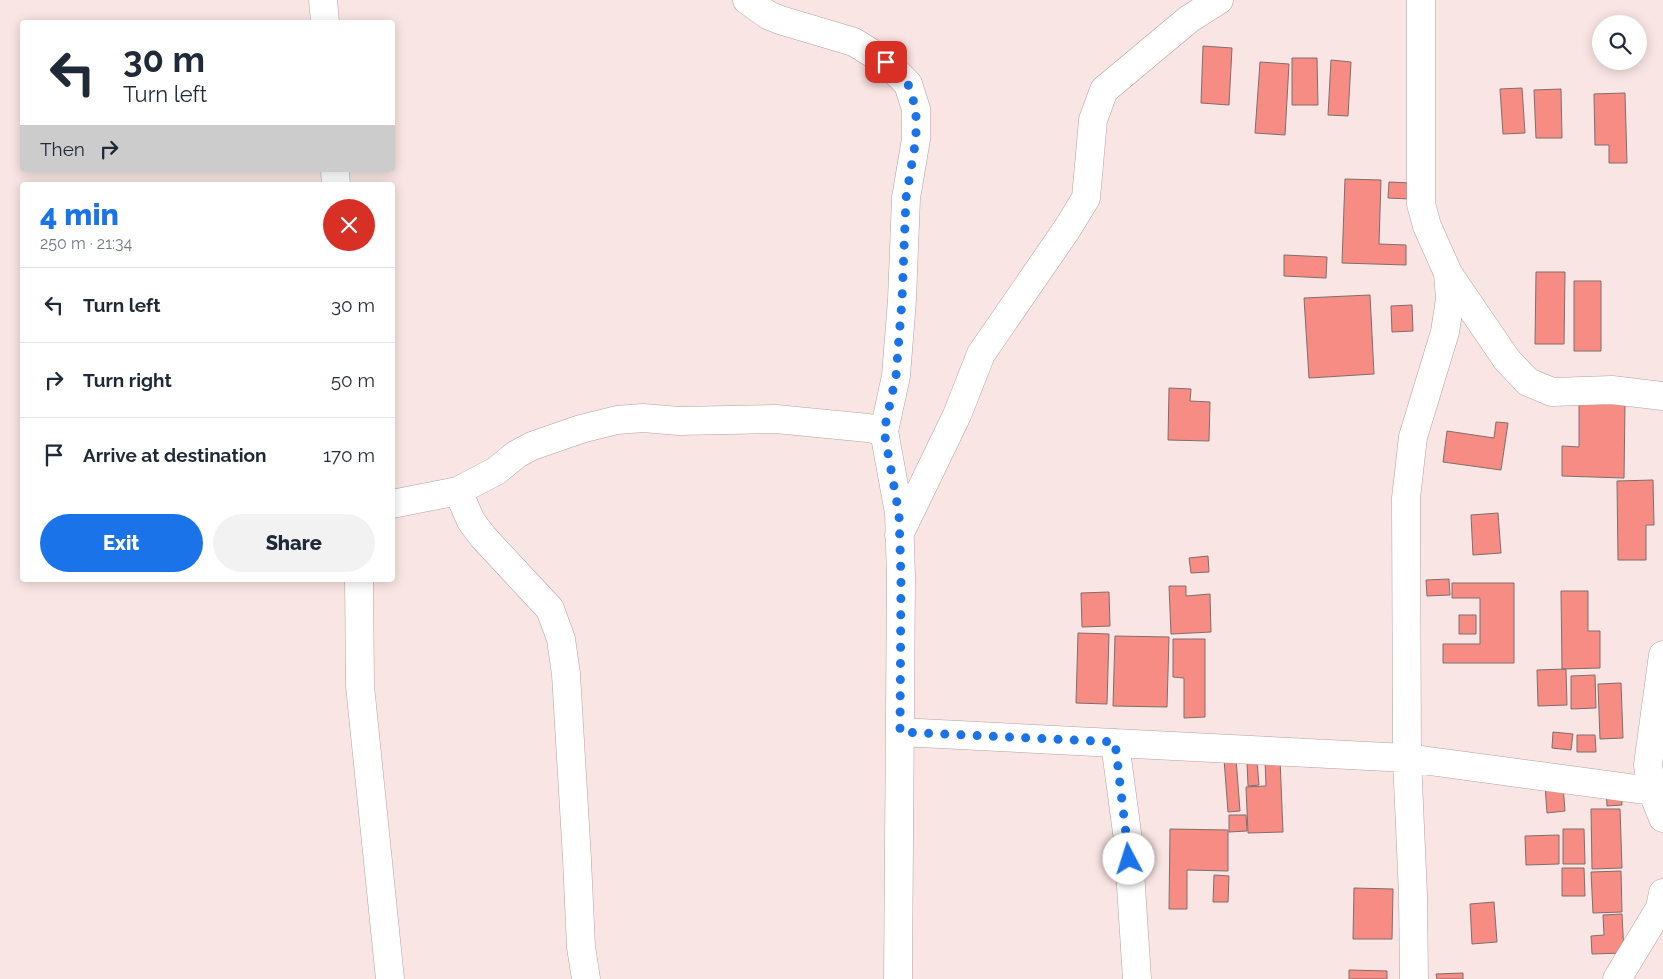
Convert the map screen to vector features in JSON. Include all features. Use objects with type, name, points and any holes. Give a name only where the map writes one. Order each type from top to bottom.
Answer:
[{"type":"street","points":[[323,0],[325,20]]},
{"type":"street","points":[[746,0],[768,15],[780,20],[854,42],[886,62],[908,84],[916,109],[916,139],[906,198],[902,300],[896,376],[884,431],[899,514],[898,979]]},
{"type":"street","points":[[899,534],[957,415],[981,354],[1068,229],[1086,198],[1093,120],[1104,90],[1189,19],[1219,0]]},
{"type":"street","points":[[1421,0],[1421,204],[1427,226],[1448,274],[1507,360],[1528,382],[1552,392],[1612,390],[1663,396]]},
{"type":"street","points":[[1414,979],[1414,895],[1407,758],[1406,498],[1413,437],[1445,332],[1450,299],[1448,274]]},
{"type":"street","points":[[395,503],[458,491],[496,471],[517,454],[532,446],[581,429],[617,420],[643,418],[679,421],[776,419],[884,431]]},
{"type":"street","points":[[458,491],[471,521],[483,537],[550,609],[561,639],[566,674],[581,947],[586,979]]},
{"type":"street","points":[[359,582],[360,686],[390,979]]},
{"type":"street","points":[[1663,655],[1648,765],[1652,791],[1663,818]]},
{"type":"street","points":[[900,732],[1407,758],[1652,791]]},
{"type":"street","points":[[1115,742],[1128,840],[1137,979]]},
{"type":"street","points":[[1616,979],[1660,908],[1663,893]]},
{"type":"building","points":[[1203,46],[1232,48],[1229,105],[1201,103]]},
{"type":"building","points":[[1292,58],[1317,58],[1318,105],[1292,105]]},
{"type":"building","points":[[1331,60],[1351,62],[1348,116],[1328,115]]},
{"type":"building","points":[[1260,62],[1289,64],[1285,135],[1255,133]]},
{"type":"building","points":[[1522,88],[1525,133],[1503,134],[1500,89]]},
{"type":"building","points":[[1561,89],[1562,138],[1536,138],[1534,90]]},
{"type":"building","points":[[1625,93],[1627,163],[1609,163],[1609,145],[1595,145],[1594,94]]},
{"type":"building","points":[[1345,179],[1381,180],[1379,244],[1406,245],[1406,265],[1342,263]]},
{"type":"building","points":[[1389,182],[1411,183],[1410,199],[1388,198]]},
{"type":"building","points":[[1284,255],[1327,257],[1326,278],[1284,276]]},
{"type":"building","points":[[1536,272],[1565,272],[1564,344],[1535,344]]},
{"type":"building","points":[[1574,281],[1601,281],[1601,351],[1574,351]]},
{"type":"building","points":[[1370,295],[1374,374],[1309,378],[1304,298]]},
{"type":"building","points":[[1412,305],[1413,331],[1392,332],[1391,306]]},
{"type":"building","points":[[1169,388],[1191,389],[1190,401],[1210,402],[1209,441],[1168,440]]},
{"type":"building","points":[[1579,402],[1625,403],[1624,478],[1562,476],[1562,446],[1579,447]]},
{"type":"building","points":[[1496,422],[1508,423],[1501,470],[1443,462],[1447,431],[1494,438]]},
{"type":"building","points":[[1653,480],[1654,525],[1646,525],[1646,560],[1618,560],[1617,481]]},
{"type":"building","points":[[1498,513],[1501,553],[1473,555],[1471,515]]},
{"type":"building","points":[[1208,556],[1209,572],[1191,573],[1189,558]]},
{"type":"building","points":[[1449,579],[1450,595],[1427,596],[1426,580]]},
{"type":"building","points":[[1452,583],[1514,583],[1514,663],[1443,663],[1443,644],[1480,644],[1480,598],[1452,598]]},
{"type":"building","points":[[1169,586],[1186,586],[1186,596],[1210,594],[1211,632],[1171,634]]},
{"type":"building","points":[[1561,591],[1588,591],[1588,631],[1600,631],[1600,668],[1562,669]]},
{"type":"building","points":[[1109,592],[1110,626],[1082,627],[1081,593]]},
{"type":"building","points":[[1459,615],[1476,615],[1476,634],[1459,634]]},
{"type":"building","points":[[1078,633],[1109,634],[1107,704],[1076,703]]},
{"type":"building","points":[[1115,636],[1169,637],[1167,707],[1113,706]]},
{"type":"building","points":[[1173,639],[1205,639],[1205,717],[1184,718],[1184,678],[1173,677]]},
{"type":"building","points":[[1566,669],[1567,705],[1538,706],[1537,670]]},
{"type":"building","points":[[1595,675],[1596,708],[1571,709],[1571,676]]},
{"type":"building","points":[[1621,683],[1623,738],[1600,739],[1598,684]]},
{"type":"building","points":[[1553,732],[1573,734],[1571,750],[1552,748]]},
{"type":"building","points":[[1577,735],[1595,735],[1596,752],[1577,752]]},
{"type":"building","points":[[1236,758],[1240,811],[1228,812],[1224,759]]},
{"type":"building","points":[[1280,759],[1283,832],[1248,833],[1246,787],[1266,786],[1265,760]]},
{"type":"building","points":[[1257,761],[1259,785],[1248,786],[1247,762]]},
{"type":"building","points":[[1563,785],[1565,811],[1547,813],[1545,786]]},
{"type":"building","points":[[1621,790],[1622,805],[1607,806],[1606,791]]},
{"type":"building","points":[[1591,809],[1620,809],[1622,868],[1592,869]]},
{"type":"building","points":[[1229,815],[1246,815],[1247,831],[1229,832]]},
{"type":"building","points":[[1170,829],[1228,830],[1228,871],[1187,870],[1187,909],[1169,909]]},
{"type":"building","points":[[1563,829],[1584,829],[1585,864],[1563,864]]},
{"type":"building","points":[[1559,835],[1559,864],[1526,865],[1525,836]]},
{"type":"building","points":[[1562,868],[1584,868],[1585,896],[1562,896]]},
{"type":"building","points":[[1621,871],[1622,912],[1593,913],[1591,872]]},
{"type":"building","points":[[1214,875],[1229,876],[1228,902],[1213,902]]},
{"type":"building","points":[[1354,888],[1393,889],[1392,939],[1353,939]]},
{"type":"building","points":[[1494,902],[1497,942],[1472,944],[1470,904]]},
{"type":"building","points":[[1622,914],[1624,953],[1592,954],[1591,936],[1604,935],[1603,915]]},
{"type":"building","points":[[1349,970],[1387,971],[1387,979],[1349,979]]},
{"type":"building","points":[[1463,973],[1463,979],[1437,979],[1436,974]]},
{"type":"route","points":[[886,62],[908,84],[916,109],[916,139],[906,198],[902,300],[896,376],[884,431],[899,514],[901,578],[900,732],[1115,742],[1129,859]]}]
